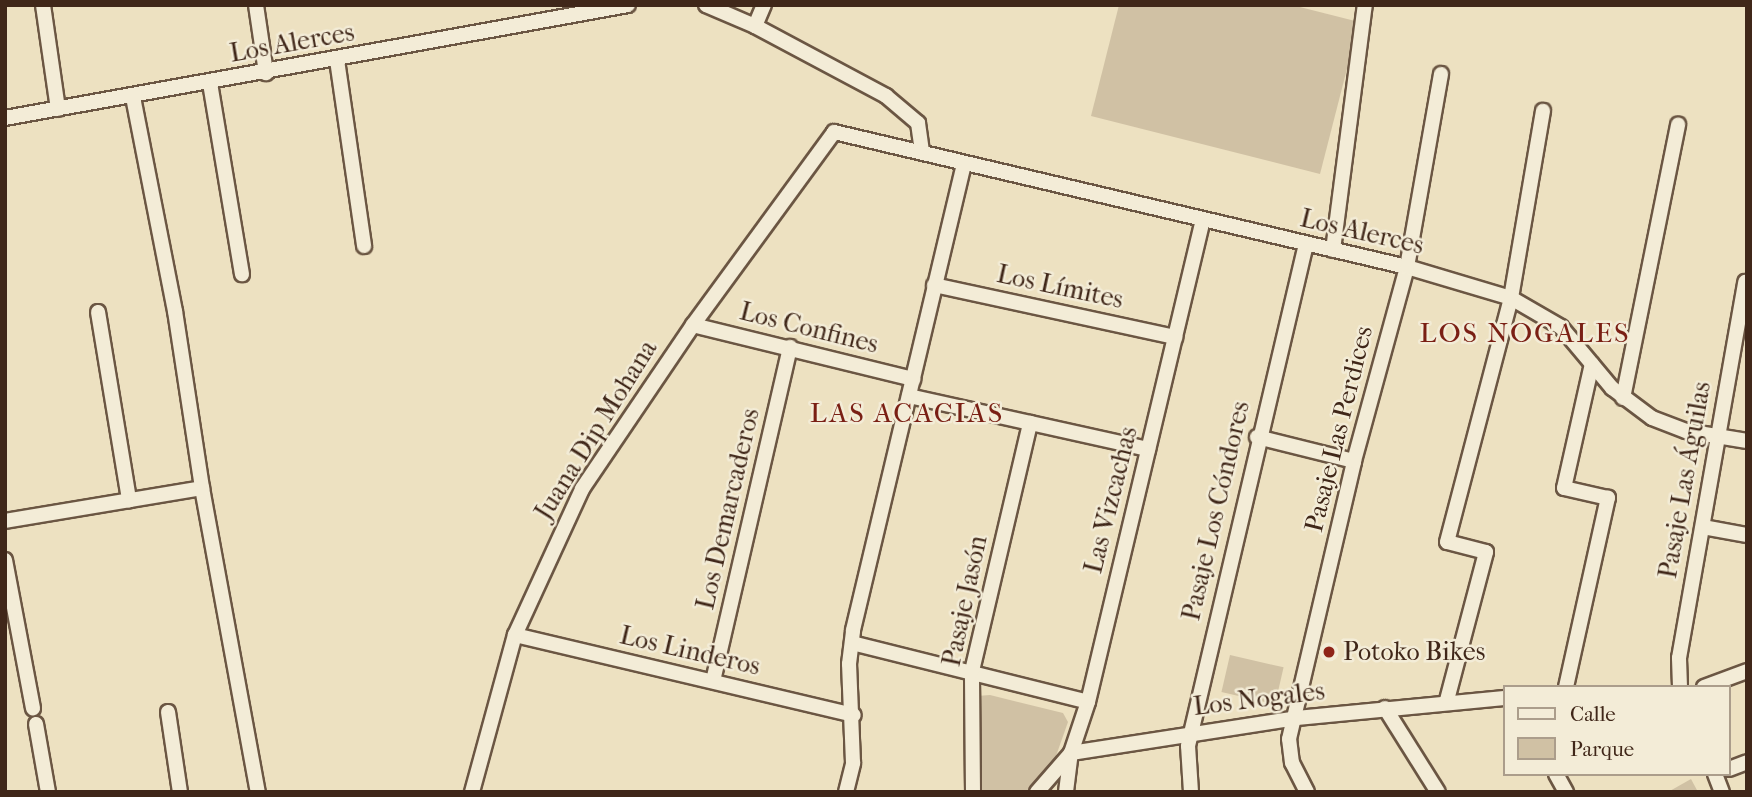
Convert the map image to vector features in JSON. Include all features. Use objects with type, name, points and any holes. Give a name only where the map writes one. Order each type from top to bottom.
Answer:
[{"type":"street","points":[[43,5],[58,109]]},
{"type":"street","points":[[256,5],[267,73]]},
{"type":"street","name":"Los Alerces","points":[[5,118],[267,73],[628,5]]},
{"type":"street","points":[[706,5],[755,26],[901,107],[921,128],[922,153]]},
{"type":"street","points":[[755,26],[764,5]]},
{"type":"street","points":[[1334,250],[1364,5]]},
{"type":"street","points":[[337,60],[364,246]]},
{"type":"street","name":"Pasaje Las Perdices","points":[[1307,792],[1290,751],[1296,718],[1354,461],[1407,267],[1441,74]]},
{"type":"street","points":[[210,83],[242,274]]},
{"type":"street","points":[[133,97],[176,311],[202,488],[258,792]]},
{"type":"street","points":[[1447,700],[1486,552],[1447,542],[1511,298],[1543,111]]},
{"type":"street","points":[[1623,398],[1678,124]]},
{"type":"street","name":"Los Alerces","points":[[834,132],[1407,267],[1511,298],[1549,317],[1623,398],[1668,426],[1747,441]]},
{"type":"street","name":"Juana Dip Mohana","points":[[472,792],[515,635],[582,489],[693,325],[834,132]]},
{"type":"street","points":[[846,792],[853,763],[854,715],[849,672],[852,643],[964,164]]},
{"type":"street","name":"Las Vizcachas","points":[[1066,792],[1071,752],[1088,702],[1203,220]]},
{"type":"street","name":"Pasaje Los Cóndores","points":[[1191,792],[1187,760],[1192,731],[1257,437],[1306,244]]},
{"type":"street","name":"Pasaje Las Águilas","points":[[1680,685],[1679,658],[1718,437],[1741,336],[1745,282]]},
{"type":"street","name":"Los Límites","points":[[934,285],[1175,337]]},
{"type":"street","points":[[97,312],[129,500]]},
{"type":"street","name":"Los Confines","points":[[693,325],[913,379]]},
{"type":"street","name":"Los Demarcaderos","points":[[713,681],[790,347]]},
{"type":"street","points":[[1566,685],[1608,498],[1564,488],[1592,364]]},
{"type":"street","points":[[909,396],[1148,449]]},
{"type":"street","name":"Pasaje Jasón","points":[[973,792],[972,671],[1030,423]]},
{"type":"street","points":[[1257,437],[1354,461]]},
{"type":"street","points":[[5,521],[202,488]]},
{"type":"street","points":[[1703,527],[1747,536]]},
{"type":"street","points":[[5,560],[33,708]]},
{"type":"street","name":"Los Linderos","points":[[515,635],[854,715]]},
{"type":"street","points":[[852,643],[1088,702]]},
{"type":"street","points":[[1709,685],[1747,671]]},
{"type":"street","name":"Los Nogales","points":[[1071,752],[1192,731],[1296,718],[1447,700],[1504,698]]},
{"type":"street","points":[[1385,708],[1438,792]]},
{"type":"street","points":[[168,712],[180,792]]},
{"type":"street","points":[[36,724],[48,792]]},
{"type":"street","points":[[1037,792],[1071,752]]},
{"type":"street","points":[[1557,776],[1566,792]]},
{"type":"green space","points":[[1119,5],[1292,5],[1359,22],[1320,174],[1091,116]]},
{"type":"green space","points":[[1230,655],[1284,667],[1275,704],[1221,692]]},
{"type":"green space","points":[[990,695],[1063,713],[1068,722],[1056,756],[1028,792],[979,792],[977,696]]},
{"type":"green space","points":[[1691,779],[1698,792],[1668,792]]},
{"type":"place","name":"Potoko Bikes","points":[[1329,652]]},
{"type":"district","name":"LOS NOGALES","points":[[1525,333]]},
{"type":"district","name":"LAS ACACIAS","points":[[907,413]]}]
